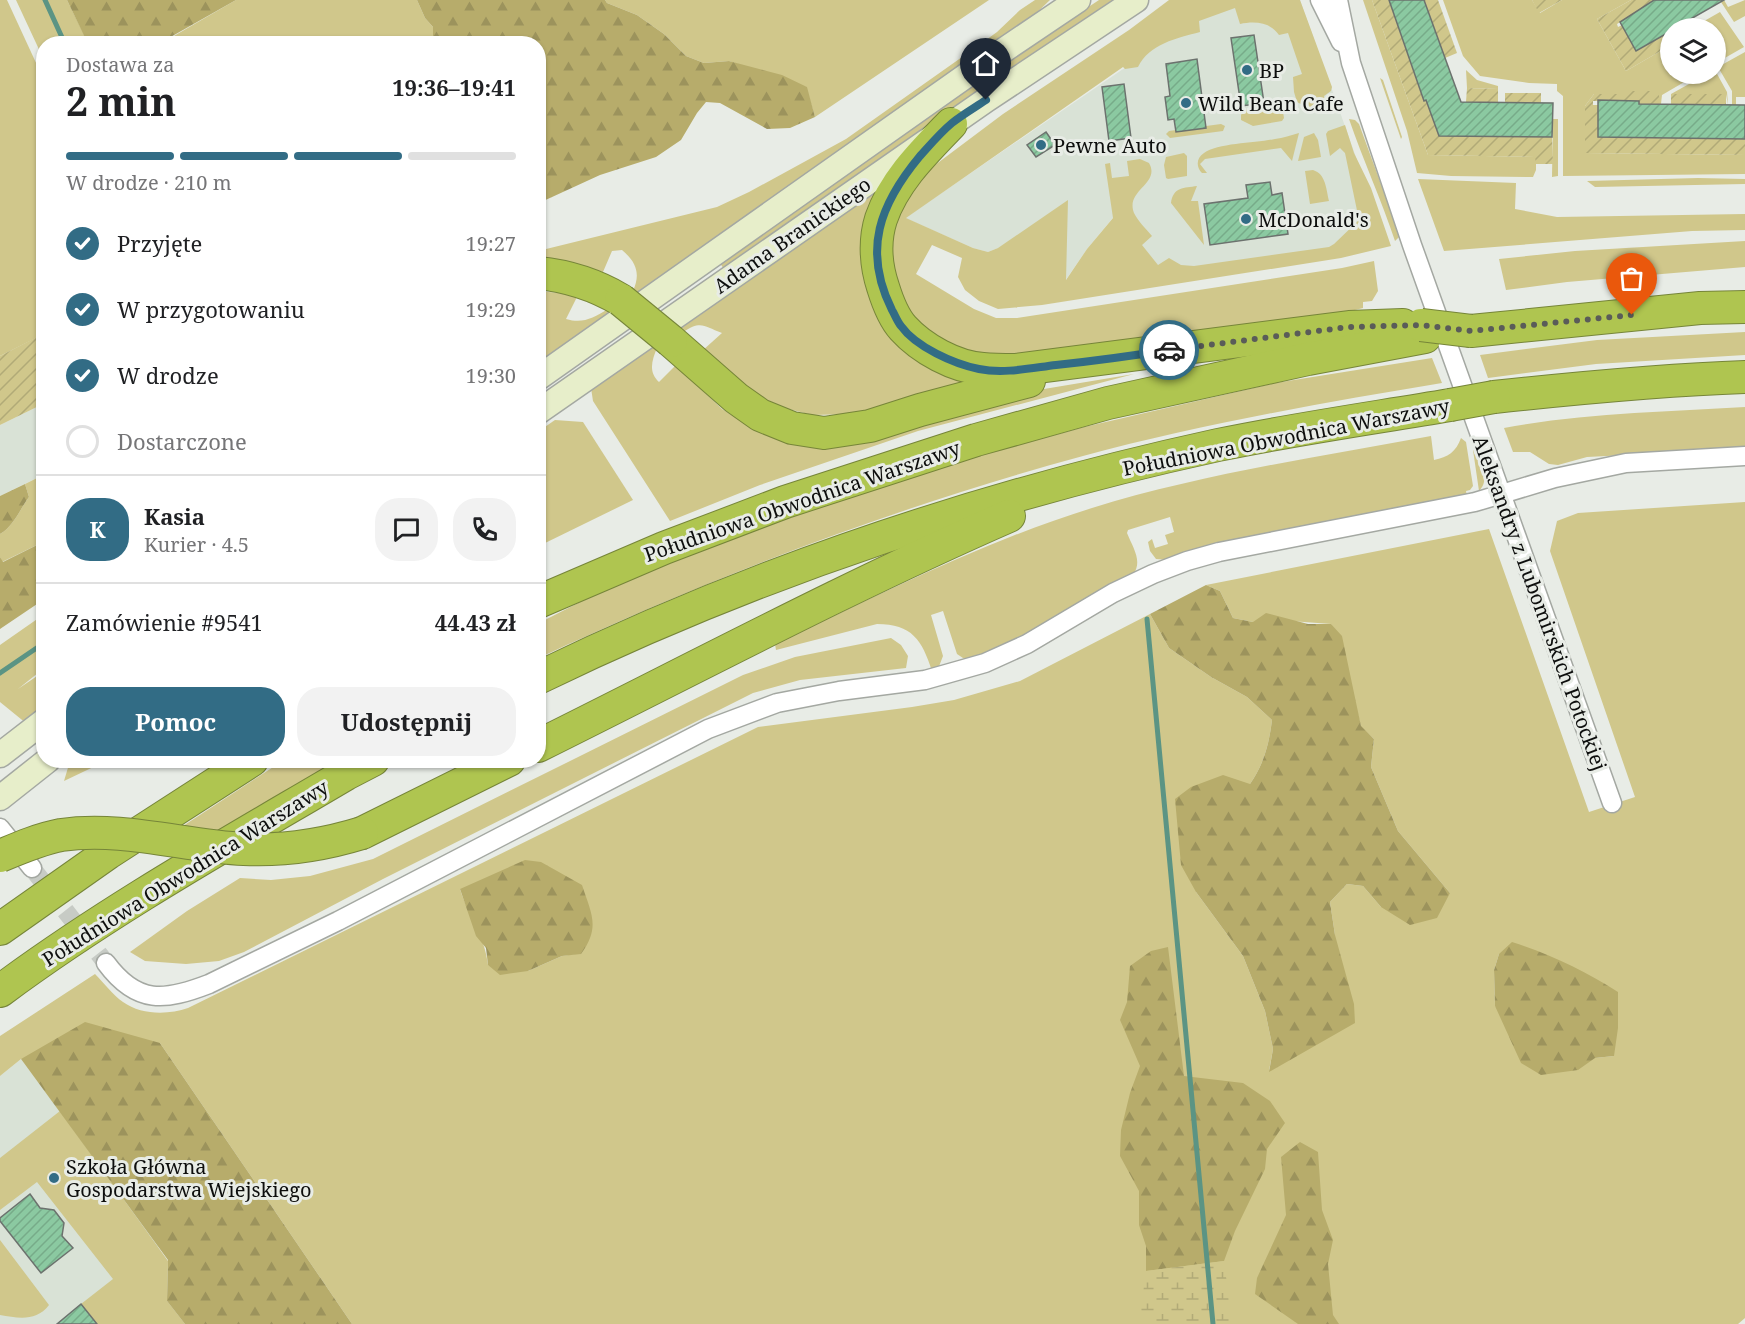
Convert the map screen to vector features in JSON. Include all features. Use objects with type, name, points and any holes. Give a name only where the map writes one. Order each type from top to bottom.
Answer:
[{"type":"highway","points":[[951,124],[908,170],[880,220],[877,245],[878,271],[887,300],[901,326],[926,347],[952,361],[981,369],[1015,370],[1349,327],[1471,331],[1700,308],[1745,307]]},
{"type":"highway","points":[[546,274],[598,286],[621,300],[719,385],[760,415],[792,428],[824,433],[870,426],[920,410],[1108,359]]},
{"type":"highway","name":"Południowa Obwodnica Warszawy","points":[[546,599],[663,548],[774,507],[976,440],[1108,403],[1423,331]]},
{"type":"highway","name":"Południowa Obwodnica Warszawy","points":[[546,674],[693,608],[810,563],[997,501],[1118,469],[1220,445],[1494,397],[1604,385],[1745,377]]},
{"type":"highway","points":[[546,742],[891,569],[1118,469]]},
{"type":"highway","points":[[0,929],[117,847],[240,768]]},
{"type":"highway","name":"Południowa Obwodnica Warszawy","points":[[0,991],[28,970],[180,872],[358,768]]},
{"type":"highway","points":[[0,856],[60,836],[86,834],[130,835],[243,849],[276,850],[330,843],[362,833],[493,768]]},
{"type":"main road","name":"Adama Branickiego","points":[[546,372],[967,75],[1078,0]]},
{"type":"main road","name":"Adama Branickiego","points":[[546,406],[951,124],[1136,0]]},
{"type":"main road","points":[[0,755],[36,727]]},
{"type":"main road","points":[[0,798],[38,768]]},
{"type":"street","name":"Aleksandry z Lubomirskich Potockiej","points":[[1320,0],[1351,63]]},
{"type":"street","name":"Aleksandry z Lubomirskich Potockiej","points":[[1338,0],[1351,63],[1412,245],[1612,803]]},
{"type":"street","points":[[106,963],[116,976],[131,989],[142,994],[154,997],[172,996],[191,991],[338,921],[708,729],[777,704],[812,696],[925,680],[985,663],[1037,639],[1113,593],[1187,561],[1219,552],[1475,502],[1555,478],[1626,463],[1745,456]]},
{"type":"street","points":[[0,828],[32,868]]},
{"type":"shaded area","points":[[1224,0],[1300,0],[1387,244],[1122,280],[1116,214],[1087,249],[1065,281],[998,248],[988,252],[973,248],[905,218]]},
{"type":"shaded area","points":[[36,407],[36,478],[0,496],[0,425]]},
{"type":"shaded area","name":"Szkoła Główna Gospodarstwa Wiejskiego","points":[[21,1059],[158,1245],[167,1301],[185,1324],[0,1324],[0,1076]]},
{"type":"green space","points":[[0,0],[7,0],[36,63],[36,338],[0,356]]},
{"type":"green space","points":[[16,0],[67,0],[85,36],[36,36],[36,43]]},
{"type":"green space","points":[[67,0],[236,0],[172,36],[84,36]]},
{"type":"green space","points":[[236,0],[417,0],[425,18],[433,27],[433,36],[174,36]]},
{"type":"green space","points":[[417,0],[605,0],[607,3],[637,15],[664,34],[686,56],[704,63],[729,61],[782,75],[807,87],[815,117],[790,128],[767,129],[720,103],[706,102],[681,140],[656,157],[600,175],[546,200],[546,36],[433,36],[433,27],[425,18]]},
{"type":"green space","points":[[605,0],[989,0],[815,117],[806,87],[729,61],[704,63],[686,56],[664,34],[637,15],[607,3]]},
{"type":"green space","points":[[1035,0],[1050,0],[1029,20],[638,293],[633,291],[637,279],[636,268],[622,250],[612,251],[603,272],[571,262],[546,260],[546,249],[717,207],[749,192],[846,139],[997,32],[1020,10]]},
{"type":"green space","points":[[1099,0],[1118,0],[724,269],[719,262],[981,79]]},
{"type":"green space","points":[[1169,0],[1300,0],[1332,87],[1331,91],[1324,96],[1327,106],[1310,109],[1297,102],[1293,77],[1302,74],[1288,33],[1279,35],[1271,27],[1262,24],[1240,24],[1235,8],[1199,21],[1200,32],[1156,47],[1138,67],[1125,69],[1123,67],[906,218],[973,248],[988,252],[998,248],[1068,200],[1066,280],[1087,249],[1113,218],[1105,164],[1110,163],[1112,178],[1129,176],[1127,161],[1140,159],[1149,163],[1151,170],[1147,182],[1134,198],[1134,213],[1152,236],[1142,245],[1158,265],[1169,258],[1181,265],[1194,266],[1329,247],[1359,220],[1345,153],[1340,148],[1330,156],[1326,134],[1328,131],[1345,125],[1354,153],[1371,188],[1391,246],[1341,258],[1042,305],[998,309],[979,301],[965,290],[958,277],[962,258],[932,245],[916,274],[974,309],[996,318],[1017,318],[1342,268],[1374,261],[1378,291],[1372,301],[1363,302],[1363,308],[1347,312],[1020,359],[954,353],[905,310],[890,252],[897,210],[931,168],[1003,114],[1129,30]]},
{"type":"green space","points":[[1363,0],[1372,0],[1428,155],[1536,157],[1536,170],[1533,177],[1451,176],[1417,173],[1407,131]]},
{"type":"green space","points":[[1372,0],[1389,0],[1424,101],[1426,100],[1439,136],[1552,137],[1553,164],[1536,164],[1535,157],[1428,155]]},
{"type":"green space","points":[[1424,0],[1438,0],[1457,53],[1445,58]]},
{"type":"green space","points":[[1443,0],[1532,0],[1540,13],[1562,0],[1631,0],[1597,19],[1626,71],[1660,51],[1660,84],[1681,84],[1662,95],[1661,104],[1659,104],[1658,91],[1594,94],[1585,106],[1585,153],[1745,155],[1745,174],[1563,176],[1563,96],[1557,91],[1557,84],[1529,83],[1480,76],[1463,56]]},
{"type":"green space","points":[[1532,0],[1562,0],[1539,13]]},
{"type":"green space","points":[[1631,0],[1657,0],[1617,24],[1618,27],[1622,25],[1636,51],[1660,37],[1660,51],[1626,71],[1597,19]]},
{"type":"green space","points":[[1724,0],[1728,7],[1745,0],[1745,16],[1734,22],[1721,2]]},
{"type":"green space","points":[[1720,12],[1724,18],[1710,18]]},
{"type":"green space","points":[[1726,21],[1744,47],[1726,57]]},
{"type":"green space","points":[[1745,52],[1745,97],[1736,97],[1736,105],[1732,105],[1732,91],[1726,81],[1726,63]]},
{"type":"green space","points":[[1466,70],[1477,80],[1498,86],[1498,89],[1467,88]]},
{"type":"green space","points":[[1380,78],[1383,80],[1401,139]]},
{"type":"green space","points":[[1689,84],[1723,84],[1727,92],[1728,105],[1726,94],[1671,94]]},
{"type":"green space","points":[[1467,88],[1498,89],[1498,103],[1466,102]]},
{"type":"green space","points":[[1623,91],[1659,91],[1659,104],[1639,104],[1639,101],[1593,101],[1593,105],[1598,105],[1598,137],[1745,139],[1745,155],[1585,153],[1585,106],[1594,94],[1623,94]]},
{"type":"green space","points":[[1505,93],[1541,93],[1541,103],[1505,103]]},
{"type":"green space","points":[[1671,94],[1726,94],[1726,105],[1671,104]]},
{"type":"green space","points":[[1275,106],[1283,112],[1282,121],[1253,126],[1241,120],[1244,110]]},
{"type":"green space","points":[[1349,119],[1359,124],[1400,236],[1395,241],[1384,210]]},
{"type":"green space","points":[[1553,119],[1558,119],[1558,176],[1552,177]]},
{"type":"green space","points":[[1221,124],[1225,126],[1223,131],[1170,138],[1166,134],[1169,131]]},
{"type":"green space","points":[[1299,133],[1292,161],[1281,148],[1205,159],[1200,164],[1207,173],[1202,173],[1199,168],[1199,157],[1218,147],[1278,139]]},
{"type":"green space","points":[[1314,133],[1318,140],[1321,157],[1298,161],[1304,137]]},
{"type":"green space","points":[[1184,153],[1187,156],[1187,176],[1166,178],[1164,165],[1166,157]]},
{"type":"green space","points":[[1313,170],[1323,178],[1329,201],[1310,204],[1305,171]]},
{"type":"green space","points":[[1418,179],[1516,183],[1515,209],[1557,217],[1745,214],[1745,230],[1692,231],[1444,251]]},
{"type":"green space","points":[[1745,179],[1745,184],[1595,187],[1587,181]]},
{"type":"green space","points":[[885,184],[875,296],[982,379],[855,414],[812,415],[777,406],[759,397],[702,351],[722,333],[699,325],[683,332],[677,326]]},
{"type":"green space","points":[[1197,186],[1191,201],[1198,201],[1204,245],[1171,203],[1177,191]]},
{"type":"green space","points":[[1745,241],[1745,267],[1567,282],[1506,290],[1499,259],[1575,251]]},
{"type":"green space","points":[[546,292],[578,295],[566,319],[578,321],[588,319],[608,309],[614,313],[546,360]]},
{"type":"green space","points":[[1745,332],[1745,355],[1596,364],[1488,378],[1480,355],[1597,340]]},
{"type":"green space","points":[[36,338],[36,407],[0,425],[0,356]]},
{"type":"green space","points":[[652,343],[657,348],[652,370],[659,382],[676,365],[722,409],[756,430],[1032,391],[1134,374],[918,431],[760,485],[670,521],[593,401],[591,388]]},
{"type":"green space","points":[[1432,358],[1442,383],[1217,424],[1127,444],[1013,476],[806,545],[672,599],[546,655],[546,619],[588,598],[706,546],[892,480],[1084,427],[1275,383]]},
{"type":"green space","points":[[1745,407],[1745,449],[1587,457],[1558,465],[1549,464],[1530,452],[1513,452],[1504,428],[1594,416]]},
{"type":"green space","points":[[555,420],[583,422],[633,500],[546,543],[546,426]]},
{"type":"green space","points":[[1431,436],[1434,460],[1451,453],[1461,438],[1466,442],[1473,486],[1466,491],[1467,496],[1462,495],[1169,560],[1156,559],[1150,551],[1148,542],[1152,539],[1155,548],[1168,544],[1165,535],[1174,532],[1170,517],[1128,530],[1127,533],[1137,560],[1133,575],[1008,646],[966,660],[957,654],[943,611],[931,615],[943,656],[938,669],[932,671],[924,651],[914,636],[899,627],[889,625],[877,624],[776,650],[775,644],[931,570],[1011,537],[1092,508],[1175,485]]},
{"type":"green space","points":[[1475,449],[1484,476],[1484,482],[1479,491],[1473,450]]},
{"type":"green space","points":[[36,478],[36,545],[2,562],[0,534],[13,522],[29,497],[25,484]]},
{"type":"green space","points":[[25,484],[29,497],[13,522],[0,534],[0,496]]},
{"type":"green space","points":[[1745,502],[1745,1318],[1738,1324],[352,1324],[160,1043],[21,1059],[0,1076],[0,1036],[95,974],[119,999],[138,1009],[163,1013],[188,1008],[758,727],[954,700],[1020,681],[1150,614],[1169,648],[1211,677],[1247,697],[1272,720],[1262,761],[1196,892],[1243,956],[1265,1011],[1273,1049],[1269,1071],[1335,935],[1330,902],[1347,884],[1363,886],[1381,907],[1450,893],[1398,831],[1371,767],[1374,739],[1361,727],[1331,624],[1291,621],[1253,622],[1233,618],[1220,591],[1206,585],[1489,529],[1589,812],[1635,797],[1550,551],[1557,521],[1578,513]],"holes":[[[460,889],[581,953],[562,956],[528,971],[488,965],[480,935]],[[1499,954],[1614,1056],[1595,1058],[1495,1006],[1494,970]]]},
{"type":"green space","points":[[36,546],[36,605],[0,629],[0,557],[3,562]]},
{"type":"green space","points":[[1206,585],[1220,591],[1233,618],[1253,622],[1266,613],[1308,624],[1331,624],[1342,636],[1361,726],[1374,739],[1371,767],[1398,831],[1450,893],[1437,918],[1410,925],[1381,907],[1363,886],[1347,884],[1330,902],[1335,935],[1354,1004],[1355,1023],[1269,1072],[1273,1049],[1265,1011],[1243,956],[1196,892],[1181,865],[1175,799],[1191,787],[1223,775],[1250,784],[1265,754],[1272,720],[1247,697],[1211,677],[1169,648],[1150,614]]},
{"type":"green space","points":[[36,620],[36,675],[18,689],[36,677],[36,731],[0,702],[0,645]]},
{"type":"green space","points":[[891,638],[901,645],[908,656],[906,668],[800,680],[753,693],[383,879],[244,952],[219,961],[186,964],[145,961],[130,952],[187,911],[240,878],[271,880],[310,876],[373,859],[743,675],[795,657]]},
{"type":"green space","points":[[68,768],[91,768],[64,781]]},
{"type":"green space","points":[[272,768],[325,768],[217,831],[183,826]]},
{"type":"green space","points":[[525,860],[541,862],[582,885],[591,912],[591,936],[581,954],[562,956],[528,971],[500,975],[488,965],[486,948],[476,936],[460,889]]},
{"type":"green space","points":[[1512,942],[1567,964],[1618,992],[1618,1028],[1614,1056],[1595,1058],[1578,1070],[1541,1075],[1521,1063],[1495,1006],[1494,970],[1499,954]]},
{"type":"green space","points":[[1168,947],[1184,1076],[1243,1083],[1270,1101],[1285,1123],[1267,1149],[1265,1169],[1235,1231],[1224,1261],[1146,1271],[1146,1246],[1139,1225],[1139,1191],[1120,1156],[1121,1130],[1130,1093],[1140,1066],[1120,1020],[1127,1002],[1130,966],[1151,951]]},
{"type":"green space","points":[[85,1022],[160,1043],[352,1324],[185,1324],[167,1301],[168,1260],[21,1059]]},
{"type":"green space","points":[[60,1111],[168,1261],[167,1301],[185,1324],[97,1324],[81,1304],[113,1279],[37,1182],[0,1210],[0,1158]]},
{"type":"green space","points":[[1300,1142],[1318,1152],[1322,1210],[1333,1240],[1328,1264],[1333,1315],[1339,1324],[1298,1324],[1255,1294],[1257,1278],[1286,1215],[1281,1157]]},
{"type":"green space","points":[[0,1240],[49,1305],[38,1314],[26,1318],[0,1315]]},
{"type":"green space","points":[[1224,1261],[1232,1324],[1139,1324],[1146,1271]]},
{"type":"building","points":[[1389,0],[1424,0],[1461,102],[1553,103],[1552,137],[1439,136],[1426,100],[1424,101]]},
{"type":"building","points":[[1654,0],[1724,0],[1692,18],[1660,18],[1660,37],[1636,51],[1620,22]]},
{"type":"building","points":[[1254,35],[1264,103],[1241,106],[1231,38]]},
{"type":"building","points":[[1197,59],[1206,128],[1176,132],[1174,119],[1168,120],[1165,97],[1170,96],[1166,64]]},
{"type":"building","points":[[1124,84],[1131,138],[1109,141],[1102,87]]},
{"type":"building","points":[[1598,100],[1639,101],[1639,104],[1745,105],[1745,139],[1598,137]]},
{"type":"building","points":[[1046,132],[1055,145],[1036,157],[1027,145]]},
{"type":"building","name":"McDonald's","points":[[1270,182],[1272,195],[1282,193],[1288,234],[1210,245],[1204,204],[1248,198],[1246,185]]},
{"type":"building","points":[[30,1194],[40,1208],[54,1210],[64,1223],[62,1236],[73,1248],[41,1273],[0,1221],[0,1218]]},
{"type":"building","points":[[81,1304],[97,1324],[57,1324]]},
{"type":"waterway","points":[[45,0],[61,36]]},
{"type":"waterway","points":[[1147,619],[1213,1324]]},
{"type":"waterway","points":[[0,673],[36,648]]},
{"type":"tunnel","points":[[32,868],[106,963]]},
{"type":"way so far","points":[[1169,350],[1349,327],[1421,325],[1471,331],[1632,315]]},
{"type":"place","name":"BP","points":[[1247,70]]},
{"type":"place","name":"Wild Bean Cafe","points":[[1186,103]]},
{"type":"place","name":"Pewne Auto","points":[[1041,145]]},
{"type":"place","name":"McDonald's","points":[[1246,219]]},
{"type":"place","name":"Szkoła Główna Gospodarstwa Wiejskiego","points":[[54,1178]]},
{"type":"route","points":[[986,100],[951,124],[927,148],[908,170],[880,220],[877,245],[878,271],[887,300],[901,326],[926,347],[952,361],[981,369],[1015,370],[1169,350]]}]
